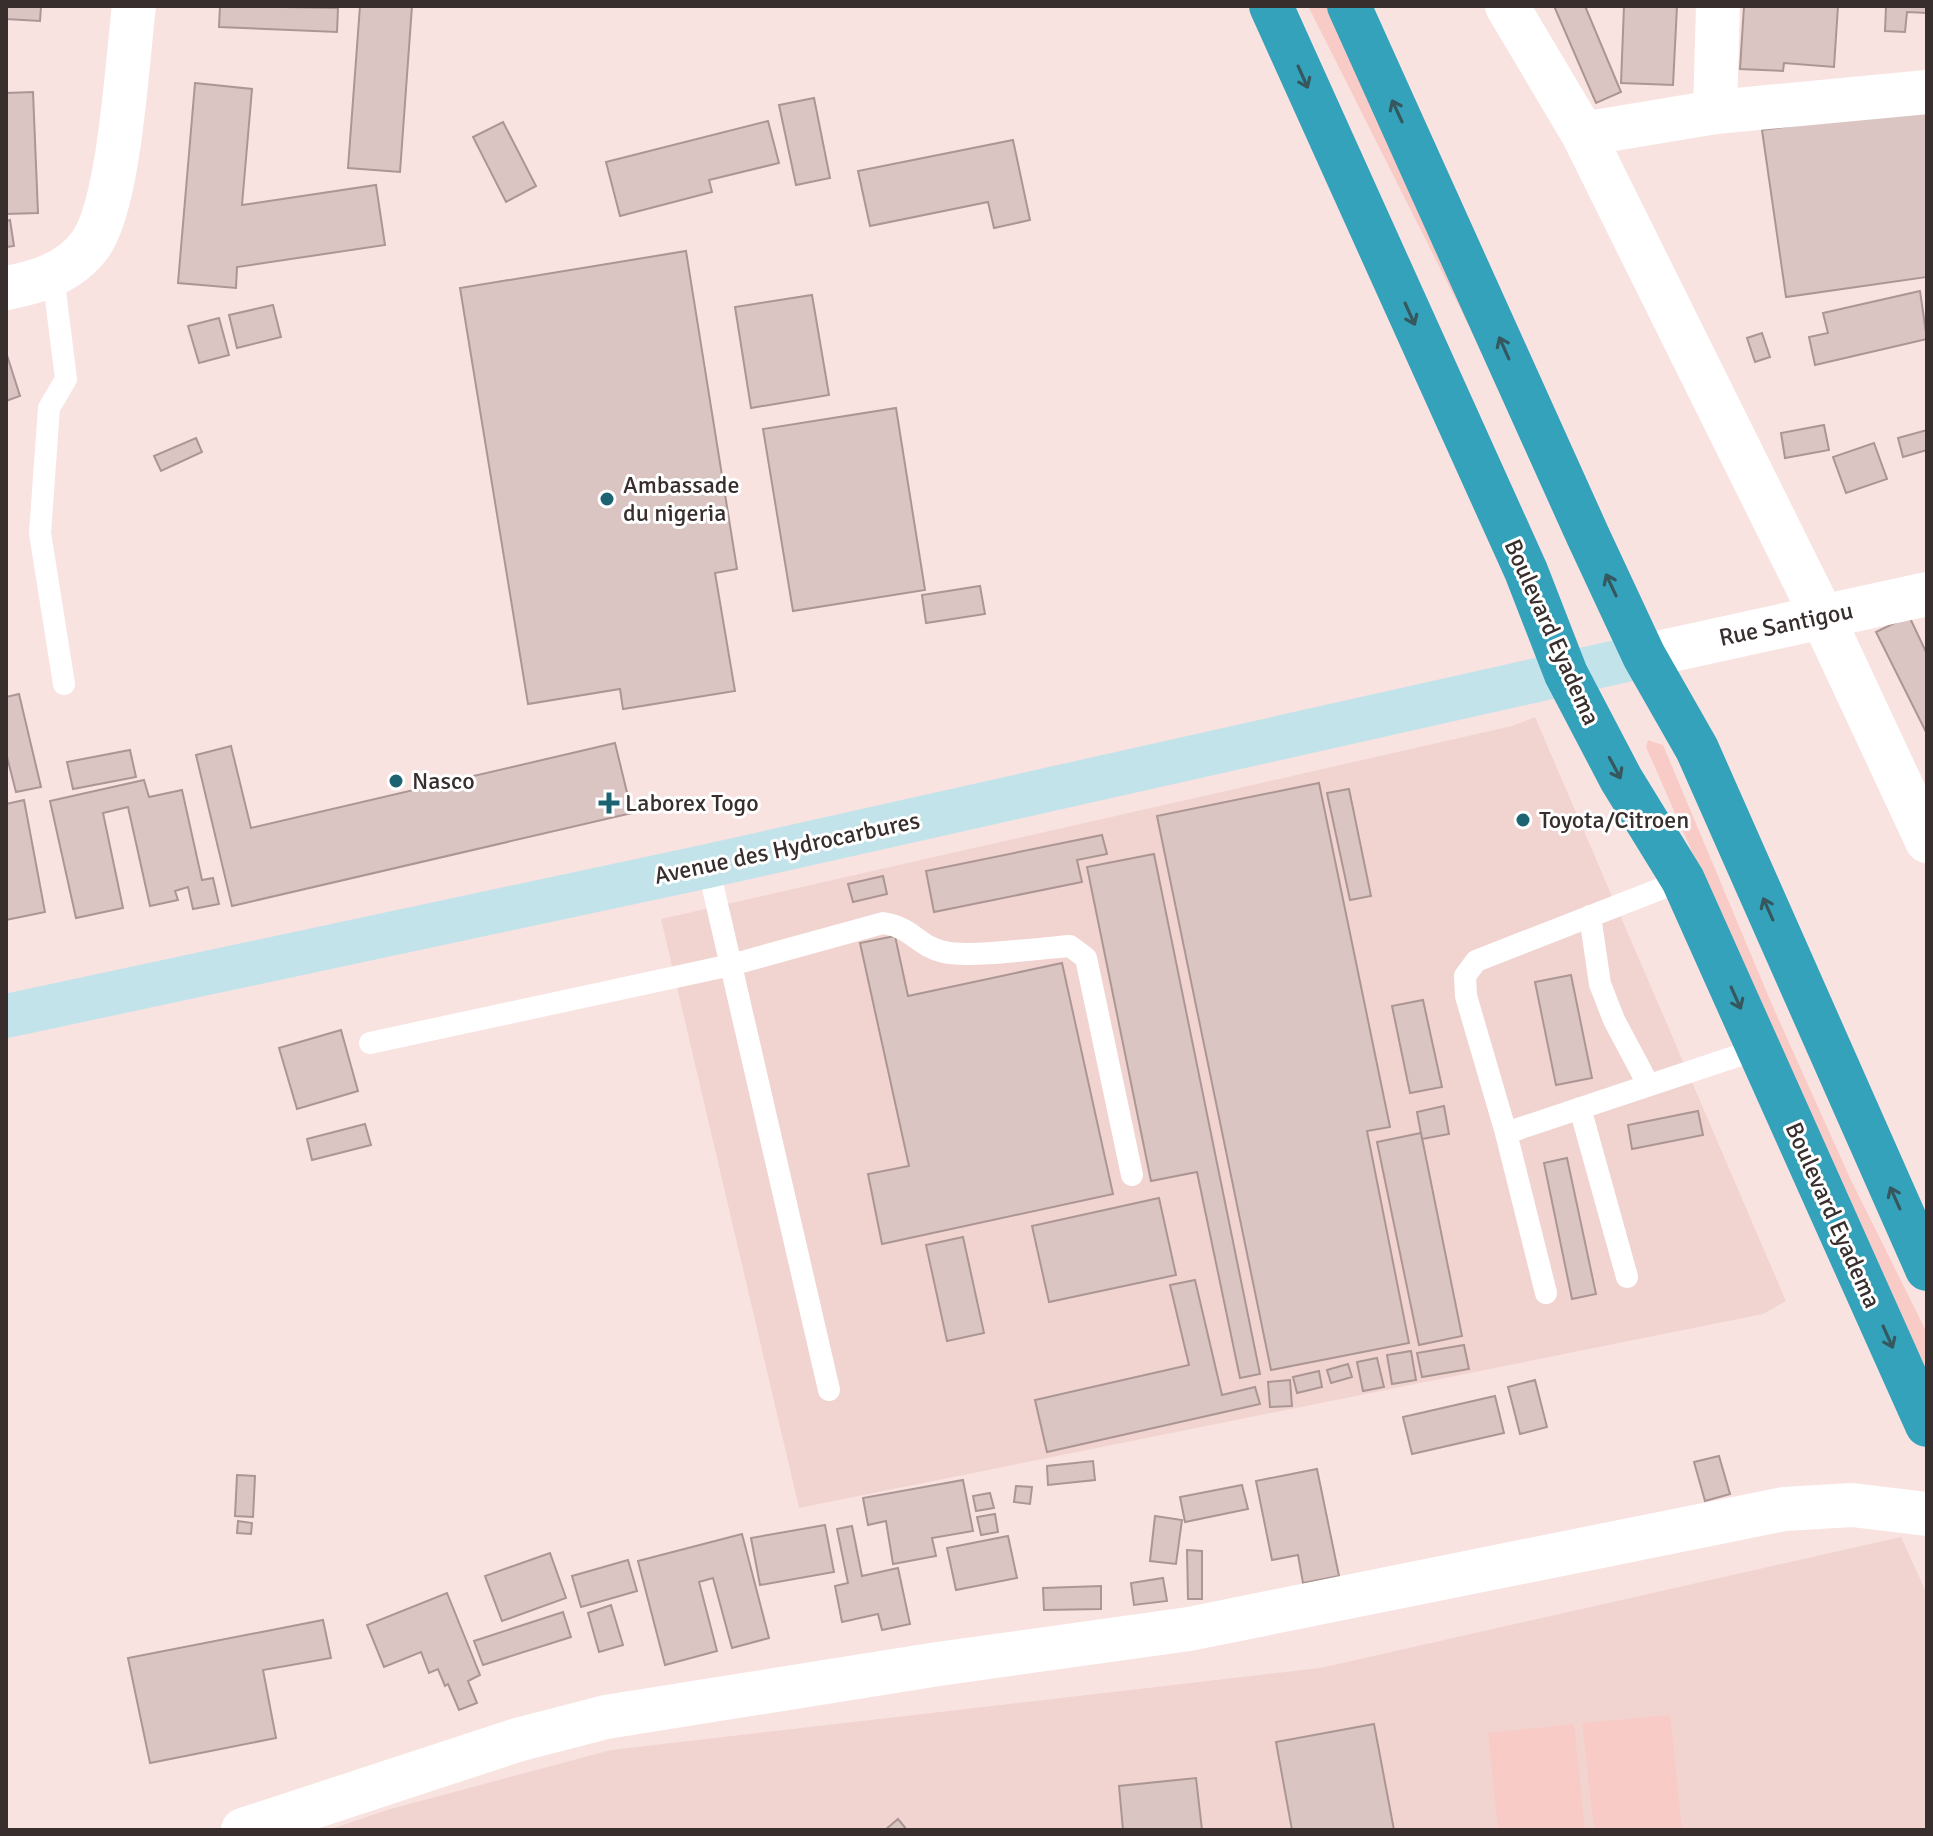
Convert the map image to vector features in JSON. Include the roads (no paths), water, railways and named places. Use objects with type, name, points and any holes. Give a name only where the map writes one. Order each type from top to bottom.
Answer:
[{"type":"highway","name":"Boulevard Eyadema","points":[[1271,6],[1519,557],[1566,674],[1621,779],[1683,880],[1927,1425]]},
{"type":"highway","points":[[1349,6],[1644,656],[1697,749],[1927,1269]]},
{"type":"main road","name":"Avenue des Hydrocarbures","points":[[6,1016],[708,866],[1644,656]]},
{"type":"street","points":[[6,288],[53,275],[72,264],[91,244],[103,223],[111,189],[134,6]]},
{"type":"street","points":[[1507,6],[1583,134],[1924,829]]},
{"type":"street","points":[[1715,112],[1718,6]]},
{"type":"street","points":[[1583,134],[1715,112],[1927,92]]},
{"type":"street","name":"Rue Santigou","points":[[1644,656],[1927,594]]},
{"type":"street","points":[[243,1830],[517,1740],[606,1717],[938,1664],[1189,1629],[1784,1509],[1852,1505],[1927,1514]]},
{"type":"lane","points":[[53,275],[66,379],[49,408],[40,533],[64,684]]},
{"type":"lane","points":[[708,866],[829,1390]]},
{"type":"lane","points":[[1546,1293],[1506,1133],[1466,996],[1465,976],[1476,961],[1683,880]]},
{"type":"lane","points":[[1590,916],[1600,984],[1614,1020],[1648,1084]]},
{"type":"lane","points":[[370,1043],[731,965],[883,923],[902,926],[927,947],[947,953],[1070,946],[1086,958],[1132,1175]]},
{"type":"lane","points":[[1506,1133],[1758,1049]]},
{"type":"lane","points":[[1580,1108],[1627,1277]]},
{"type":"place","name":"Ambassade du nigeria","points":[[607,499]]},
{"type":"place","name":"Nasco","points":[[396,781]]},
{"type":"place","name":"Laborex Togo","points":[[609,803]]},
{"type":"place","name":"Toyota/Citroen","points":[[1523,820]]}]
